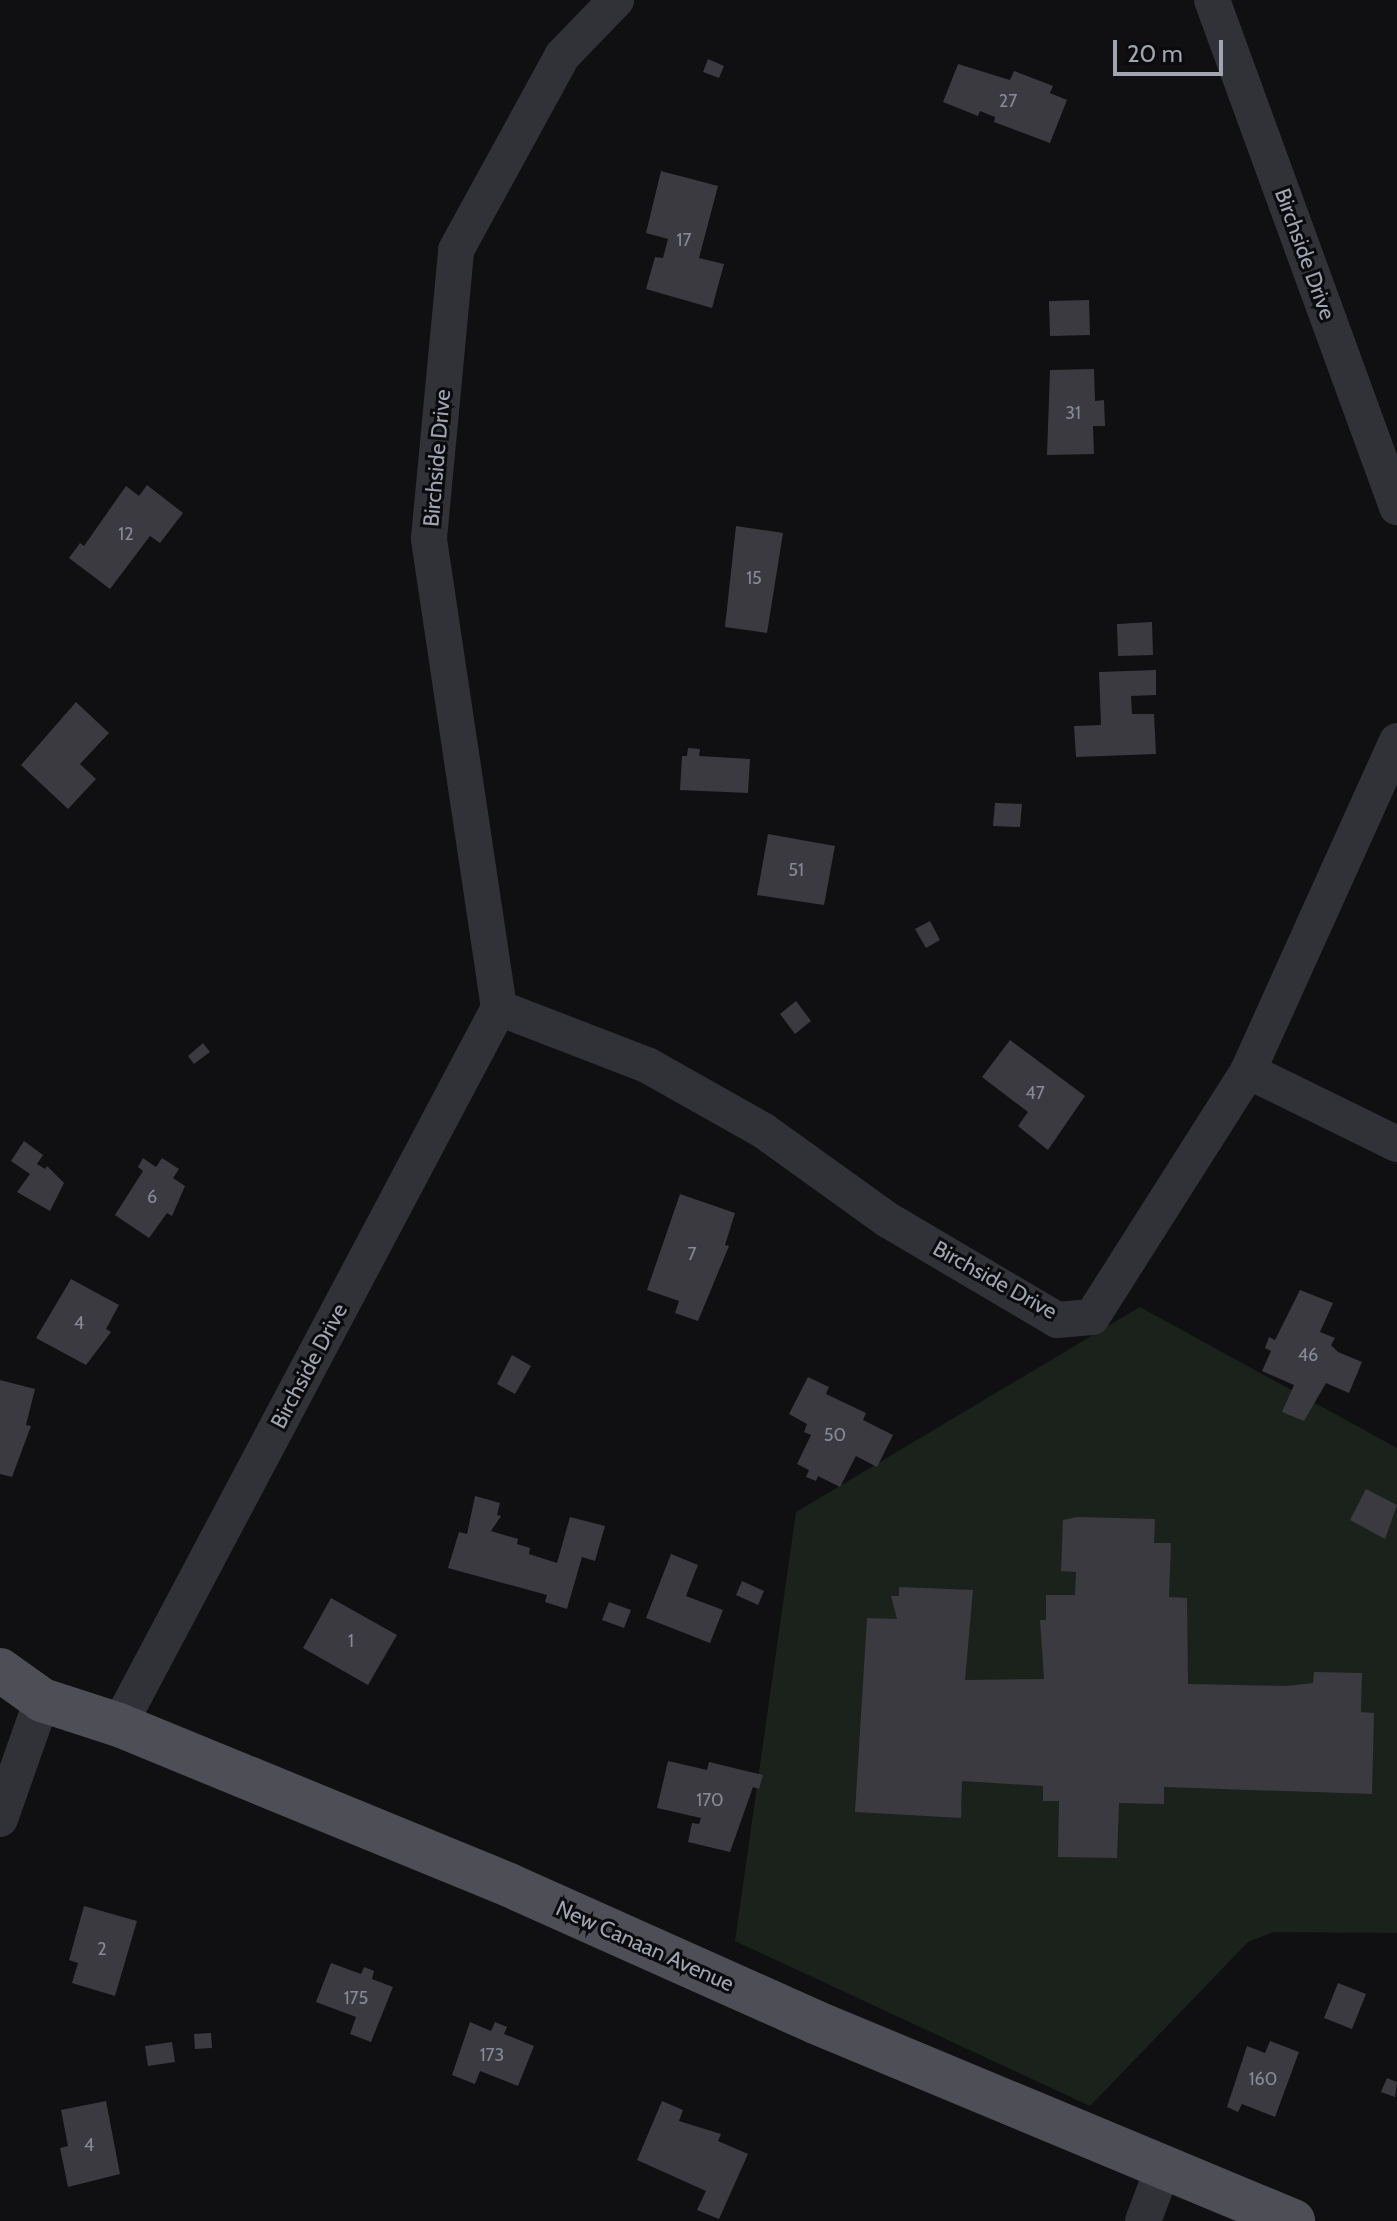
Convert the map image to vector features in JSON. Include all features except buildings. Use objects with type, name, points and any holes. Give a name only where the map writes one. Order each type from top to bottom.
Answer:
[{"type":"main road","name":"New Canaan Avenue","points":[[0,1670],[42,1700],[119,1725],[509,1885],[1163,2168],[1293,2221]]},
{"type":"street","name":"Birchside Drive","points":[[119,1725],[499,1008],[429,538],[456,250],[562,56],[616,0]]},
{"type":"street","name":"Birchside Drive","points":[[1212,0],[1397,507]]},
{"type":"street","name":"Birchside Drive","points":[[499,1008],[647,1065],[764,1131],[888,1220],[1057,1320],[1092,1317],[1248,1071],[1397,741]]},
{"type":"street","points":[[1248,1071],[1397,1144]]},
{"type":"street","points":[[0,1819],[42,1700]]},
{"type":"street","points":[[1143,2221],[1163,2168]]},
{"type":"shaded area","points":[[1140,1307],[1397,1448],[1397,1933],[1273,1932],[1248,1942],[1090,2106],[735,1941],[796,1512]]}]
